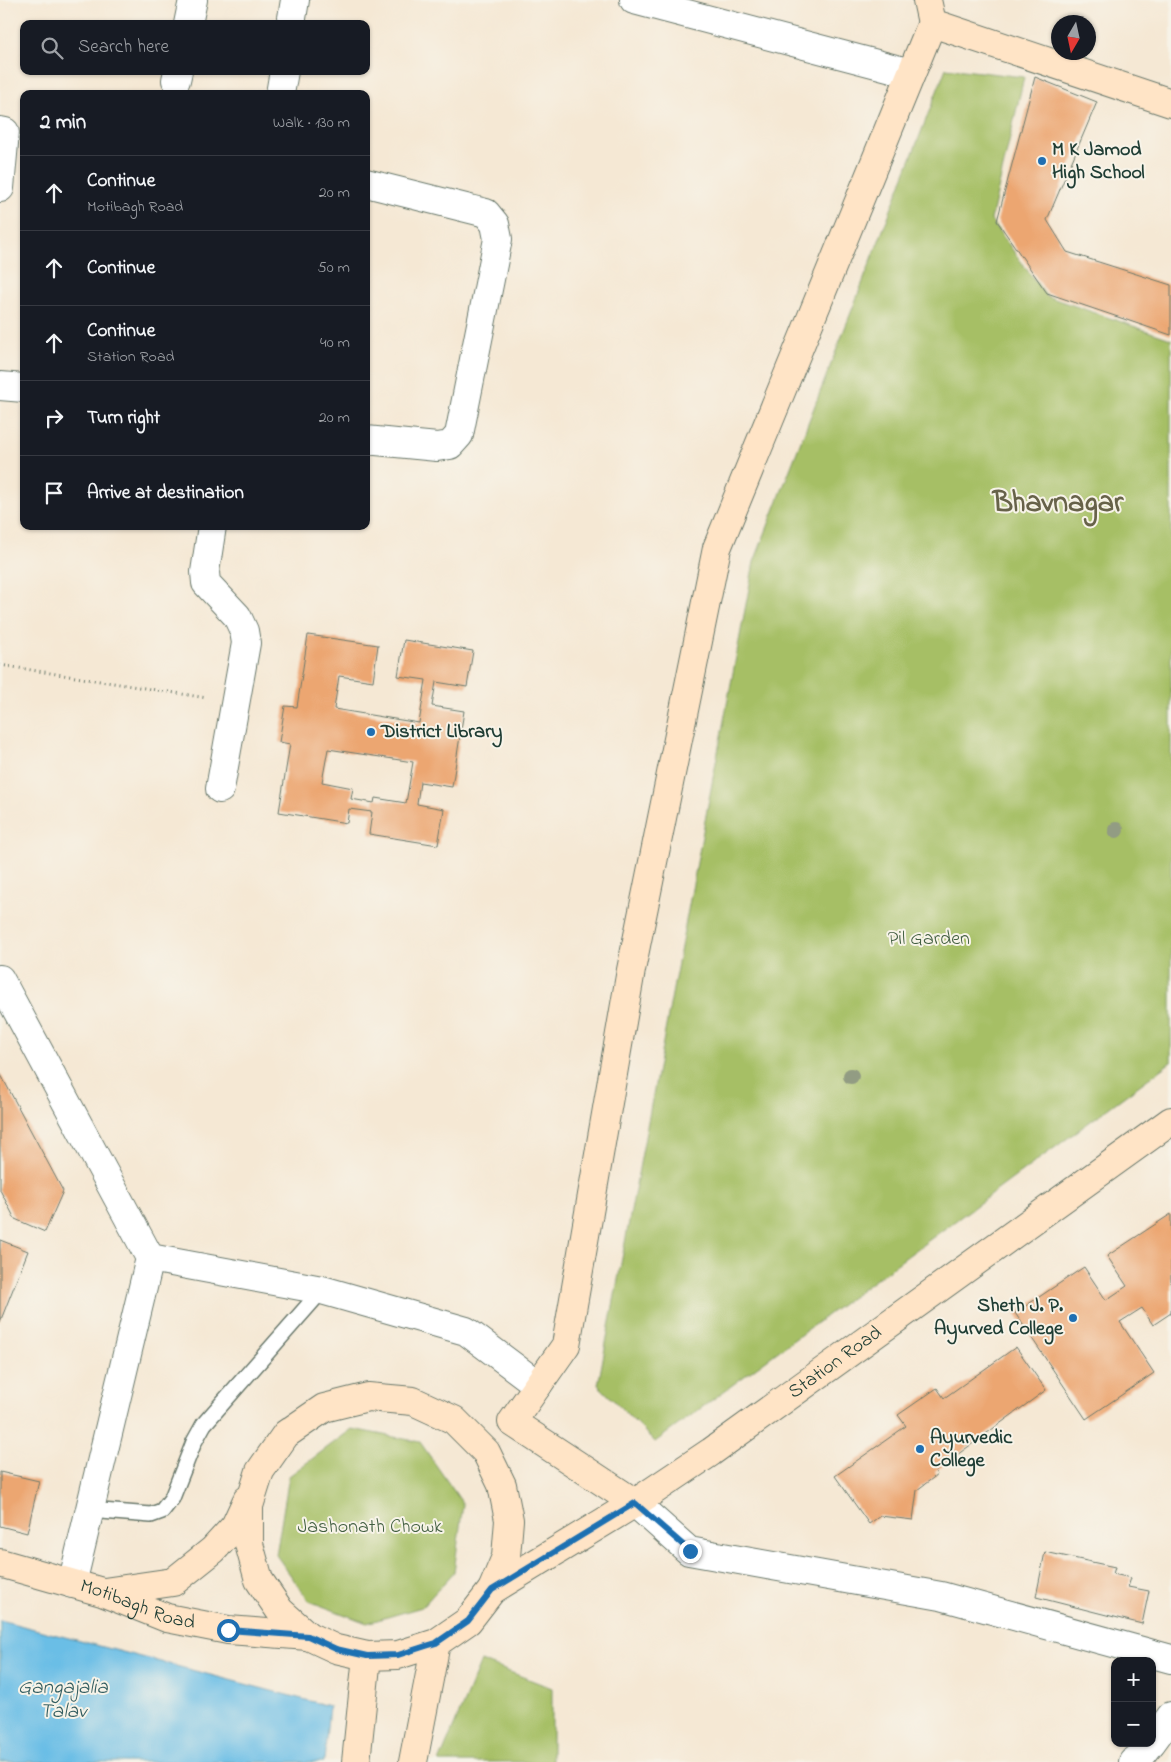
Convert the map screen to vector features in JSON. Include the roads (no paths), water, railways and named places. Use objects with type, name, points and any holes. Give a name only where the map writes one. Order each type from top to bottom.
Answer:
[{"type":"main road","points":[[486,1452],[512,1422],[566,1345],[631,970],[717,548],[911,73],[929,11],[1171,103]]},
{"type":"main road","name":"Station Road","points":[[492,1590],[635,1503],[711,1452],[1171,1121]]},
{"type":"main road","points":[[102,1592],[173,1582],[180,1577],[213,1550],[235,1526],[260,1471],[286,1434],[324,1408],[368,1397],[412,1401],[446,1416],[454,1420],[486,1452],[502,1485],[509,1520],[506,1557],[492,1590],[468,1621],[436,1643],[398,1655],[367,1656],[336,1649],[308,1636],[280,1611],[260,1580],[249,1544],[249,1506],[260,1471]]},
{"type":"main road","points":[[512,1422],[635,1503]]},
{"type":"main road","name":"Motibagh Road","points":[[0,1563],[102,1592],[167,1618],[228,1630],[308,1636]]},
{"type":"main road","points":[[413,1762],[436,1643]]},
{"type":"main road","points":[[356,1762],[367,1656]]},
{"type":"street","points":[[189,20],[193,0]]},
{"type":"street","points":[[292,20],[295,0]]},
{"type":"street","points":[[634,0],[911,73]]},
{"type":"street","points":[[281,90],[283,75]]},
{"type":"street","points":[[0,188],[10,133]]},
{"type":"street","points":[[370,184],[486,213],[495,224],[498,239],[459,435],[450,445],[437,448],[370,440]]},
{"type":"street","points":[[0,386],[20,388]]},
{"type":"street","points":[[211,530],[205,572],[206,583],[237,616],[244,631],[246,643],[220,789]]},
{"type":"street","points":[[0,979],[150,1258],[72,1584]]},
{"type":"street","points":[[150,1258],[322,1290],[466,1331],[538,1386]]},
{"type":"street","points":[[635,1503],[690,1551],[941,1596],[1171,1658]]},
{"type":"street","points":[[1156,1737],[1171,1716]]},
{"type":"street","points":[[1133,1762],[1149,1747]]},
{"type":"lane","points":[[89,1510],[151,1515],[162,1511],[172,1498],[194,1442],[204,1424],[322,1290]]},
{"type":"water","name":"Gangajalia Talav","points":[[0,1620],[329,1706],[324,1762],[0,1762]]},
{"type":"place","name":"M K Jamod High School","points":[[1042,161]]},
{"type":"place","name":"District Library","points":[[371,732]]},
{"type":"place","name":"Sheth J. P. Ayurved College","points":[[1073,1318]]},
{"type":"place","name":"Ayurvedic College","points":[[920,1449]]},
{"type":"district","name":"Bhavnagar","points":[[1058,504]]},
{"type":"park label","name":"Pil Garden","points":[[929,939]]},
{"type":"park label","name":"Jashonath Chowk","points":[[370,1527]]}]
